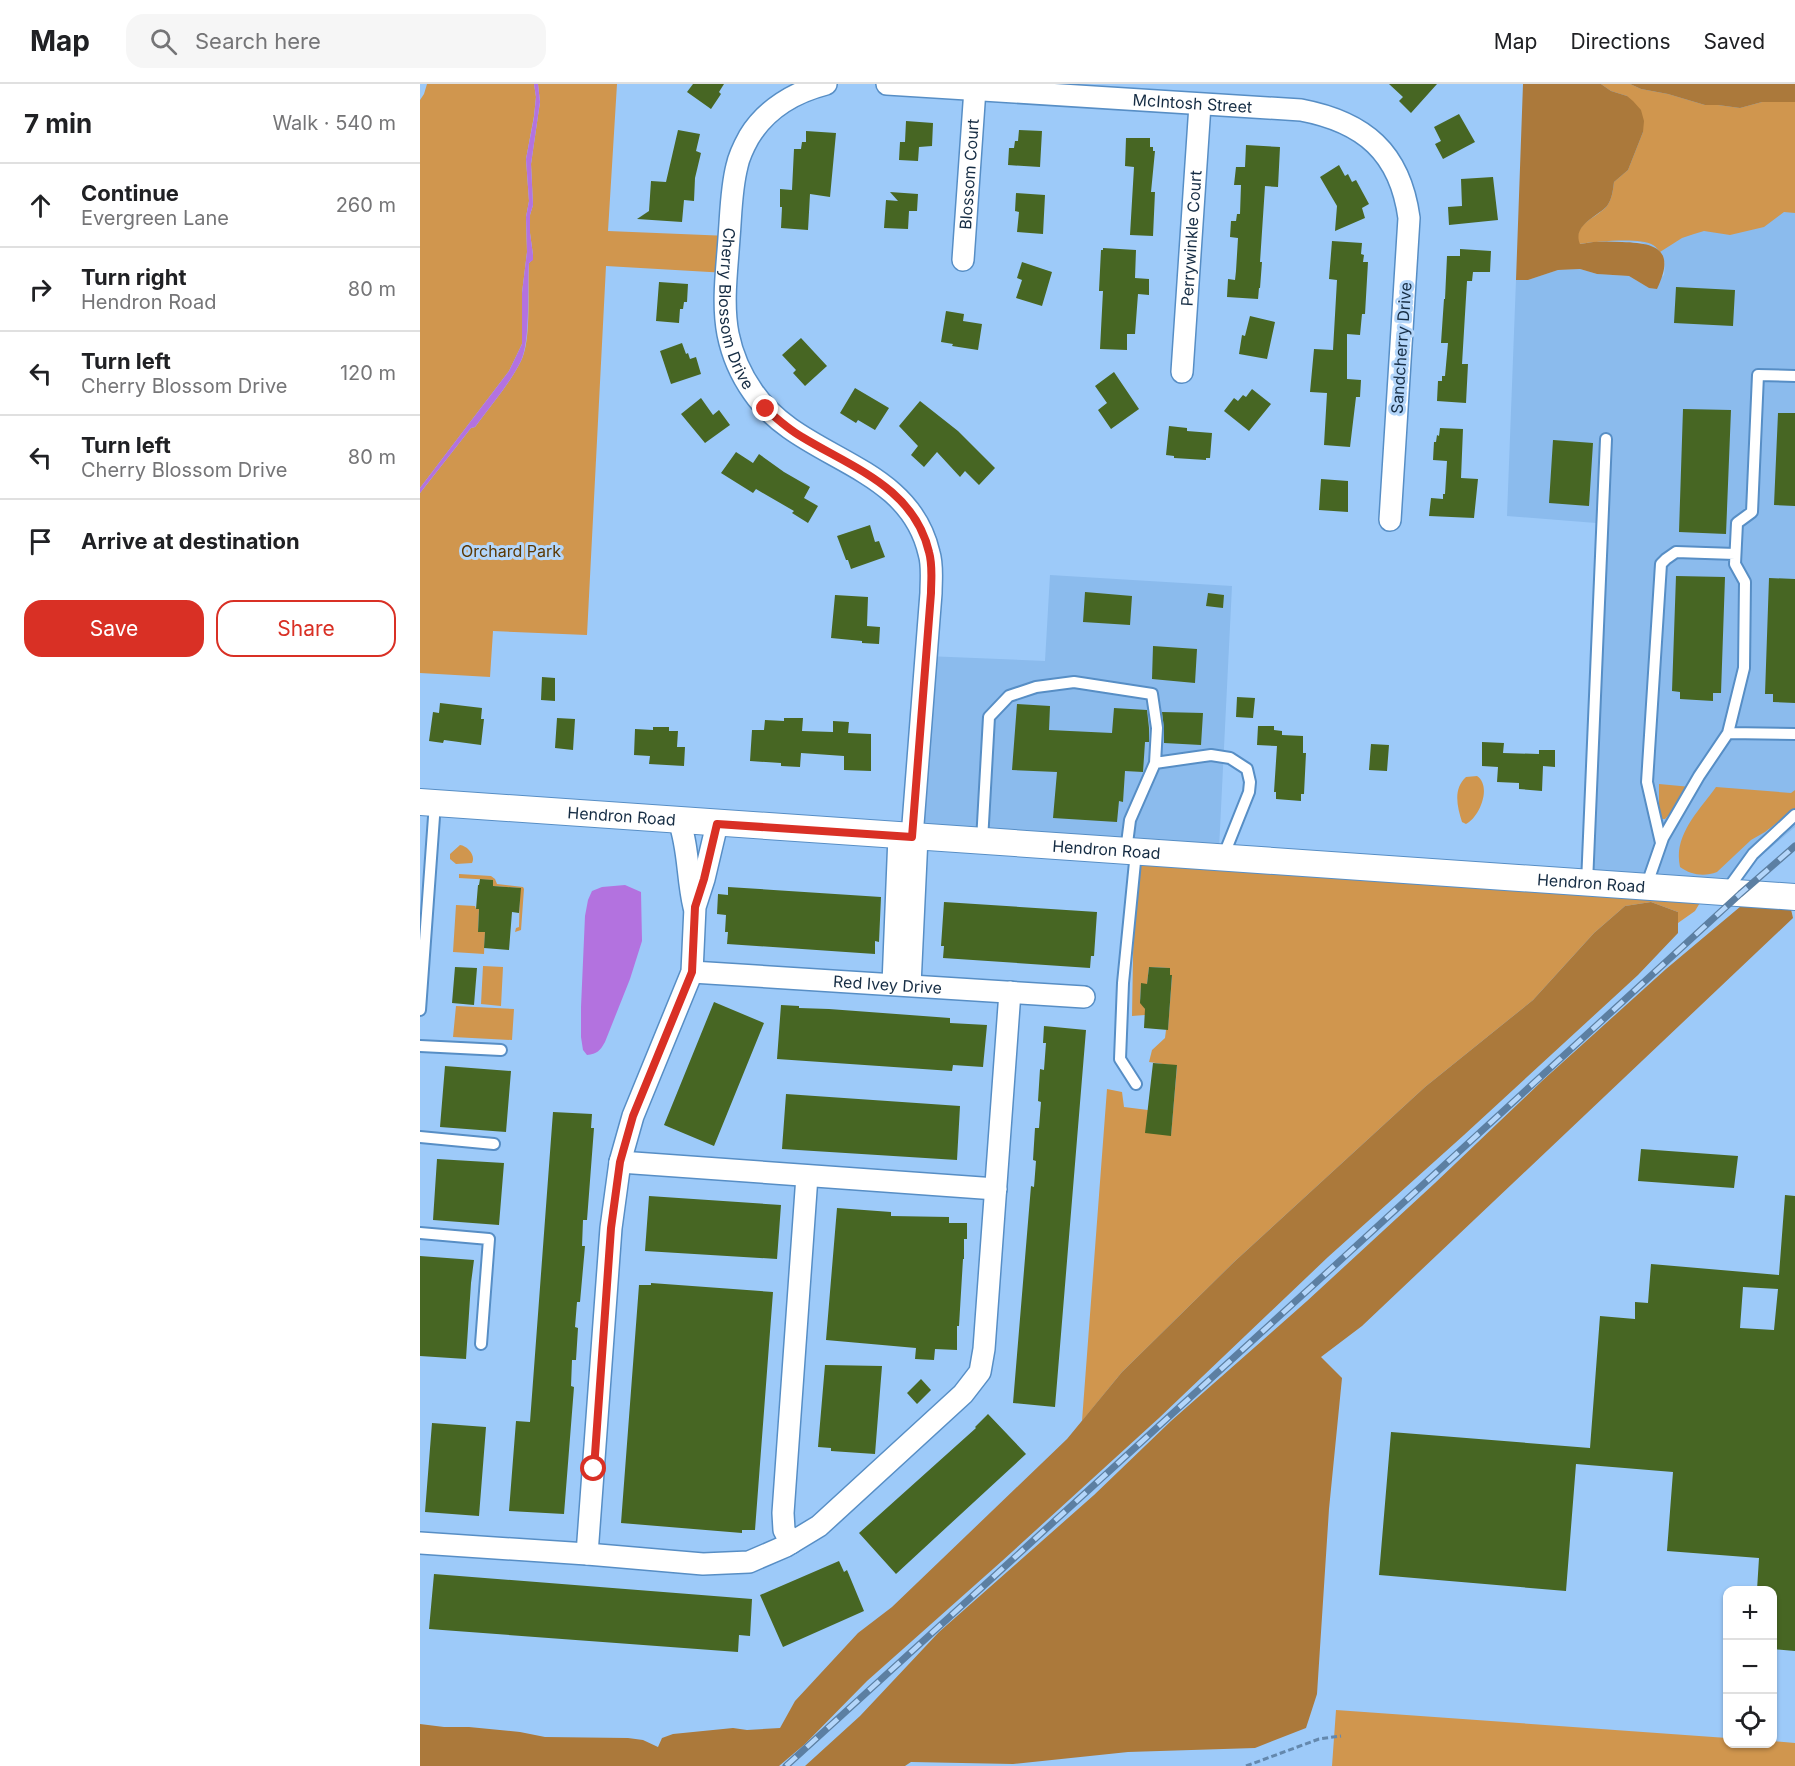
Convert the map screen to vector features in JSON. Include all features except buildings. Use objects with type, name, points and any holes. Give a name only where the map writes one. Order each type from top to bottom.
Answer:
[{"type":"street","name":"Cherry Blossom Drive","points":[[826,84],[797,93],[764,117],[742,152],[732,189],[725,309],[728,334],[742,374],[766,409],[800,436],[890,489],[904,503],[921,528],[930,554],[931,593],[910,836],[902,985]]},
{"type":"street","name":"McIntosh Street","points":[[887,84],[1300,110],[1327,116],[1352,127],[1372,140],[1399,177]]},
{"type":"street","name":"Blossom Court","points":[[963,260],[975,89]]},
{"type":"street","name":"Perrywinkle Court","points":[[1182,372],[1200,105]]},
{"type":"street","name":"Sandcherry Drive","points":[[1390,520],[1409,218],[1406,196],[1399,177]]},
{"type":"street","name":"Hendron Road","points":[[427,803],[1795,897]]},
{"type":"street","points":[[679,821],[685,837],[690,890],[695,907]]},
{"type":"street","points":[[587,1554],[611,1228],[620,1162],[633,1116],[692,972],[695,907],[717,824]]},
{"type":"street","name":"Red Ivey Drive","points":[[692,972],[1084,997]]},
{"type":"street","points":[[420,1543],[703,1564],[749,1562],[791,1543],[819,1526],[963,1394],[980,1372],[984,1349],[1010,992]]},
{"type":"street","points":[[620,1162],[996,1189]]},
{"type":"street","points":[[791,1543],[784,1530],[783,1513],[807,1176]]},
{"type":"lane","points":[[1646,887],[1661,844],[1699,776],[1728,733],[1744,668],[1745,582],[1735,564],[1735,554],[1737,523],[1752,512],[1758,375],[1795,376]]},
{"type":"lane","points":[[1587,883],[1606,439]]},
{"type":"lane","points":[[1661,844],[1647,782],[1661,564],[1676,552],[1735,554]]},
{"type":"lane","points":[[982,841],[989,717],[1009,696],[1036,687],[1074,682],[1152,694],[1157,728],[1155,764],[1130,820],[1131,852],[1123,983],[1120,1059],[1136,1084]]},
{"type":"lane","points":[[1728,733],[1795,734]]},
{"type":"lane","points":[[1155,764],[1211,754],[1230,758],[1247,769],[1250,782],[1249,792],[1223,858]]},
{"type":"lane","points":[[420,1011],[427,803]]},
{"type":"lane","points":[[1725,893],[1753,854],[1795,815]]},
{"type":"lane","points":[[420,1046],[501,1050]]},
{"type":"lane","points":[[420,1137],[494,1144]]},
{"type":"lane","points":[[420,1233],[489,1239],[481,1344]]},
{"type":"path","points":[[1246,1766],[1320,1739],[1341,1736]]},
{"type":"shaded area","points":[[534,84],[538,84],[540,102],[531,164],[533,205],[530,215],[530,233],[533,260],[529,263],[524,352],[517,369],[501,393],[420,493],[420,488],[509,371],[522,344],[522,293],[527,252],[526,217],[529,201],[526,159],[534,117],[536,97]]},
{"type":"shaded area","points":[[1523,84],[1601,84],[1611,91],[1627,96],[1641,110],[1644,121],[1643,132],[1628,170],[1614,182],[1607,206],[1582,227],[1578,237],[1580,244],[1617,242],[1646,244],[1654,247],[1664,258],[1662,276],[1657,289],[1649,288],[1629,276],[1597,274],[1580,269],[1558,270],[1528,280],[1516,280]]},
{"type":"shaded area","points":[[1601,84],[1630,84],[1641,89],[1795,102],[1795,827],[1729,878],[1585,874],[1596,523],[1507,516],[1516,280],[1528,280],[1558,270],[1580,269],[1597,274],[1629,276],[1649,288],[1664,275],[1665,263],[1660,252],[1640,242],[1601,241],[1611,91]]},
{"type":"shaded area","points":[[1630,84],[1795,84],[1795,102],[1762,102],[1740,108],[1705,105],[1641,89]]},
{"type":"shaded area","points":[[1050,575],[1232,586],[1219,849],[904,826],[926,656],[1045,661]]},
{"type":"shaded area","points":[[625,885],[641,892],[642,941],[630,979],[605,1042],[598,1051],[587,1055],[583,1050],[581,1037],[581,1007],[585,916],[588,900],[592,891],[602,887]]},
{"type":"shaded area","points":[[1747,901],[1790,905],[1793,918],[1362,1326],[1321,1357],[1342,1378],[1329,1509],[1317,1694],[1306,1728],[1255,1748],[1128,1752],[1013,1764],[911,1762],[905,1766],[805,1766],[860,1716],[939,1632],[1307,1301],[1542,1081],[1666,969]]},
{"type":"shaded area","points":[[1651,902],[1678,912],[1678,933],[1638,975],[1328,1257],[1159,1418],[867,1681],[805,1744],[779,1766],[420,1766],[420,1724],[520,1732],[545,1737],[628,1738],[643,1740],[658,1747],[662,1738],[673,1734],[733,1728],[747,1730],[780,1728],[795,1701],[858,1633],[892,1607],[1067,1439],[1122,1372],[1234,1262],[1425,1087],[1533,1000],[1594,933],[1625,906]]},
{"type":"green space","points":[[427,84],[534,84],[536,97],[526,159],[529,201],[526,217],[527,252],[522,293],[522,344],[509,371],[420,488],[420,100]]},
{"type":"green space","name":"Orchard Park","points":[[538,84],[617,84],[608,231],[729,236],[727,273],[606,266],[587,635],[493,631],[490,677],[420,673],[420,493],[501,393],[521,361],[527,340],[529,263],[533,255],[530,233],[530,215],[533,205],[531,164],[540,102]]},
{"type":"green space","points":[[1601,84],[1630,84],[1641,89],[1705,105],[1740,108],[1762,102],[1795,102],[1795,213],[1784,212],[1764,227],[1730,235],[1704,231],[1682,238],[1660,252],[1653,245],[1638,241],[1579,244],[1579,231],[1607,206],[1614,182],[1628,170],[1643,132],[1627,96],[1611,91]]},
{"type":"green space","points":[[1477,776],[1484,787],[1484,794],[1476,815],[1466,824],[1462,822],[1460,816],[1459,787],[1466,777]]},
{"type":"green space","points":[[1659,784],[1691,787],[1665,819],[1659,815]]},
{"type":"green space","points":[[1716,787],[1791,793],[1795,790],[1795,809],[1751,840],[1717,872],[1702,875],[1689,872],[1680,867],[1680,844],[1695,814]]},
{"type":"green space","points":[[460,845],[471,852],[472,863],[456,864],[450,859],[450,854]]},
{"type":"green space","points":[[1138,859],[1701,901],[1695,911],[1678,923],[1678,912],[1651,902],[1625,906],[1594,933],[1533,1000],[1425,1087],[1234,1262],[1122,1372],[1082,1421],[1107,1089],[1122,1092],[1124,1107],[1148,1110],[1171,1135],[1177,1066],[1149,1062],[1152,1050],[1165,1038],[1168,1029],[1172,976],[1170,968],[1149,967],[1147,984],[1141,984],[1140,999],[1145,1015],[1132,1016],[1134,903]]},
{"type":"green space","points":[[459,874],[491,876],[497,884],[523,887],[521,930],[515,932],[519,927],[520,888],[493,886],[493,880],[459,878]]},
{"type":"green space","points":[[456,905],[475,906],[479,909],[478,932],[485,932],[484,954],[453,952]]},
{"type":"green space","points":[[483,966],[503,967],[501,1006],[481,1004]]},
{"type":"green space","points":[[456,1006],[514,1009],[512,1040],[453,1037]]},
{"type":"green space","points":[[1336,1710],[1723,1738],[1723,1748],[1777,1748],[1777,1741],[1795,1743],[1795,1766],[1332,1766]]},
{"type":"railway","points":[[786,1766],[1795,846]]},
{"type":"route","points":[[594,1469],[611,1228],[620,1162],[633,1116],[692,972],[695,907],[717,824],[912,837],[931,593],[930,554],[915,517],[890,489],[800,436],[766,409]]}]
